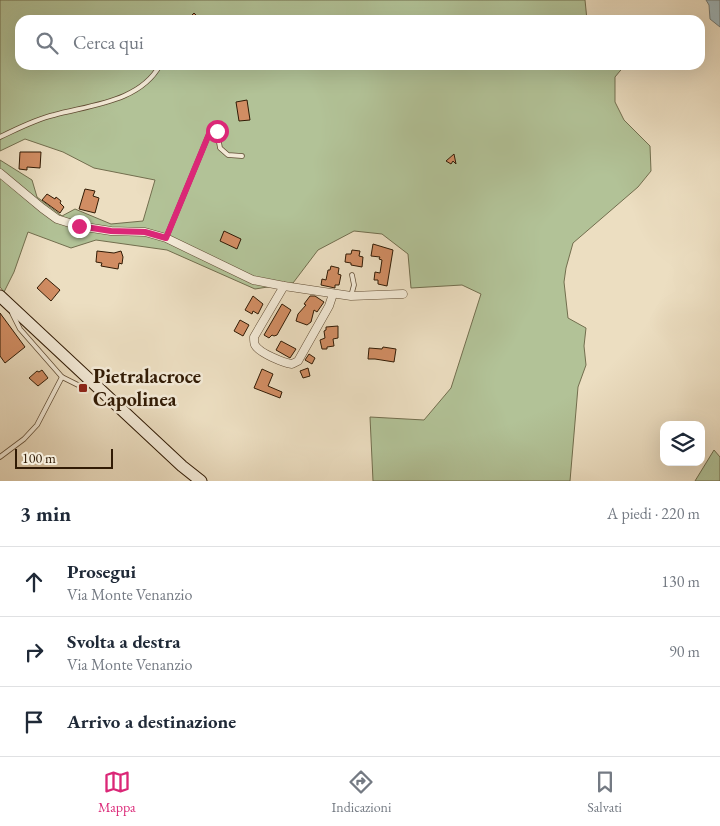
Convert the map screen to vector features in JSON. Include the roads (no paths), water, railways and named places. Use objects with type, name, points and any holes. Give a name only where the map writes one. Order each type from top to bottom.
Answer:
[{"type":"main road","points":[[3,299],[182,466],[201,481]]},
{"type":"street","points":[[0,173],[57,218],[79,226],[111,231],[145,232],[166,238],[253,280],[351,296],[403,294]]},
{"type":"street","points":[[284,286],[254,337],[254,344],[259,350],[285,363],[292,364],[298,361],[329,306],[333,294]]},
{"type":"lane","points":[[0,137],[52,115],[117,99],[136,89],[157,70]]},
{"type":"lane","points":[[166,238],[209,134],[214,130],[217,131],[220,148],[228,154],[242,156]]},
{"type":"lane","points":[[351,296],[354,285],[352,275]]},
{"type":"lane","points":[[3,299],[20,329],[62,377],[78,385],[83,385],[90,380]]},
{"type":"lane","points":[[0,457],[24,439],[37,424],[62,377]]},
{"type":"water","points":[[706,0],[720,0],[720,27],[710,19],[709,5]]},
{"type":"place","name":"Pietralacroce Capolinea","points":[[83,388]]}]
